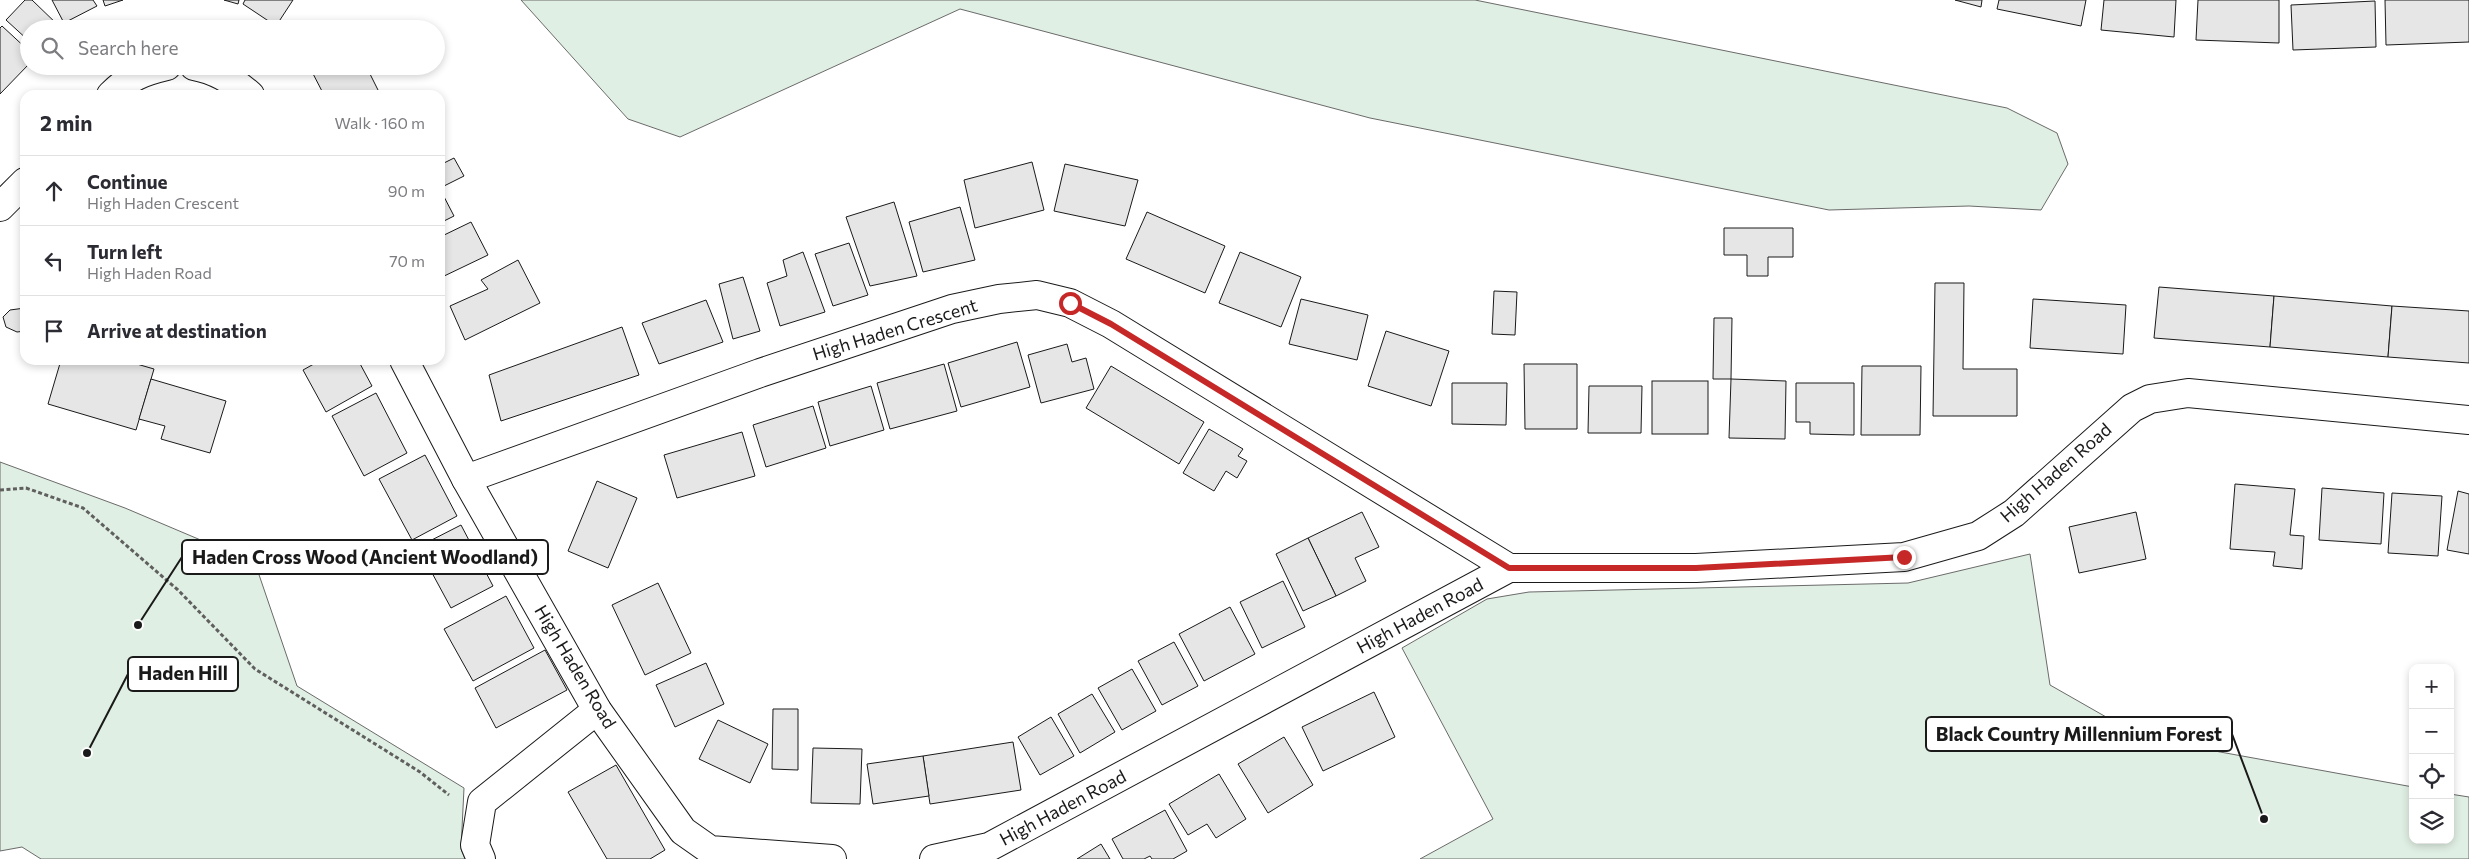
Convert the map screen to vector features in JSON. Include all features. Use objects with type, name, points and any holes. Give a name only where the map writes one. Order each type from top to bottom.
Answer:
[{"type":"street","points":[[116,90],[126,80],[137,75]]},
{"type":"street","points":[[221,75],[244,90]]},
{"type":"street","points":[[0,207],[20,187]]},
{"type":"street","name":"High Haden Crescent","points":[[466,479],[760,373],[952,309],[999,299],[1037,295],[1070,303],[1111,324],[1509,568]]},
{"type":"street","name":"High Haden Road","points":[[407,365],[466,479],[597,710],[683,832],[710,850],[832,859]]},
{"type":"street","name":"High Haden Road","points":[[934,859],[989,847],[1509,568],[1696,568],[1904,557],[1978,536],[2014,513],[2132,408],[2150,399],[2188,394],[2469,420]]},
{"type":"street","points":[[481,859],[475,845],[482,802],[597,710]]},
{"type":"path","points":[[0,490],[26,488],[82,508],[178,590],[256,669],[420,772],[448,795],[482,802]]},
{"type":"green space","points":[[521,0],[1475,0],[2007,108],[2057,133],[2068,164],[2041,210],[1969,206],[1829,210],[1370,118],[960,9],[680,137],[628,119]]},
{"type":"green space","points":[[0,462],[125,508],[255,563],[297,686],[464,788],[461,849],[465,859],[41,859],[22,847],[0,851]]},
{"type":"green space","points":[[2030,554],[2050,685],[2143,738],[2409,786],[2409,844],[2454,844],[2454,795],[2469,797],[2469,859],[1420,859],[1493,819],[1402,648],[1487,599],[1529,592],[1908,583]]},
{"type":"building","points":[[25,0],[32,0],[53,20],[20,20],[20,33],[6,20]]},
{"type":"building","points":[[52,0],[93,0],[97,6],[70,20],[62,20]]},
{"type":"building","points":[[103,0],[123,0],[105,6]]},
{"type":"building","points":[[224,0],[239,0],[238,4]]},
{"type":"building","points":[[245,0],[293,0],[280,20],[267,20],[243,4]]},
{"type":"building","points":[[1955,0],[1982,0],[1981,7]]},
{"type":"building","points":[[1999,0],[2086,0],[2081,26],[1997,9]]},
{"type":"building","points":[[2104,0],[2176,0],[2174,37],[2101,30]]},
{"type":"building","points":[[2198,0],[2279,0],[2279,43],[2196,40]]},
{"type":"building","points":[[2385,0],[2469,0],[2469,42],[2386,45]]},
{"type":"building","points":[[2375,1],[2376,47],[2293,50],[2291,5]]},
{"type":"building","points":[[2,26],[20,43],[20,73],[0,94],[0,28]]},
{"type":"building","points":[[314,75],[370,75],[378,90],[321,90]]},
{"type":"building","points":[[454,158],[464,176],[445,186],[445,162]]},
{"type":"building","points":[[1032,162],[1044,210],[975,228],[964,180]]},
{"type":"building","points":[[1065,164],[1138,180],[1125,226],[1054,211]]},
{"type":"building","points":[[445,199],[454,216],[445,220]]},
{"type":"building","points":[[894,202],[917,276],[870,286],[846,217]]},
{"type":"building","points":[[960,207],[975,260],[923,272],[909,222]]},
{"type":"building","points":[[1147,212],[1225,246],[1205,293],[1126,259]]},
{"type":"building","points":[[471,222],[488,255],[445,276],[445,235]]},
{"type":"building","points":[[1724,228],[1793,228],[1793,257],[1768,257],[1768,276],[1747,276],[1747,255],[1724,255]]},
{"type":"building","points":[[849,243],[868,295],[833,306],[815,254]]},
{"type":"building","points":[[803,252],[825,312],[780,326],[767,283],[787,276],[783,260]]},
{"type":"building","points":[[1240,252],[1301,277],[1281,327],[1219,303]]},
{"type":"building","points":[[518,260],[540,303],[465,340],[450,306],[488,289],[481,280]]},
{"type":"building","points":[[743,277],[760,331],[733,339],[719,284]]},
{"type":"building","points":[[1935,283],[1964,283],[1963,369],[2017,369],[2017,416],[1933,416]]},
{"type":"building","points":[[2159,287],[2274,296],[2270,347],[2154,338]]},
{"type":"building","points":[[1494,291],[1517,292],[1515,335],[1492,334]]},
{"type":"building","points":[[2274,296],[2392,306],[2388,357],[2270,347]]},
{"type":"building","points":[[1301,299],[1368,315],[1357,360],[1289,344]]},
{"type":"building","points":[[2033,299],[2126,305],[2123,354],[2030,348]]},
{"type":"building","points":[[706,300],[723,342],[659,364],[642,323]]},
{"type":"building","points":[[2392,306],[2469,311],[2469,363],[2388,357]]},
{"type":"building","points":[[20,309],[20,332],[6,327],[3,317],[10,310]]},
{"type":"building","points":[[1714,318],[1732,318],[1731,379],[1713,379]]},
{"type":"building","points":[[622,327],[639,375],[501,421],[489,375]]},
{"type":"building","points":[[1386,331],[1449,351],[1431,406],[1368,386]]},
{"type":"building","points":[[1017,342],[1030,387],[961,407],[948,363]]},
{"type":"building","points":[[1067,344],[1072,362],[1086,358],[1094,389],[1041,403],[1028,355]]},
{"type":"building","points":[[944,364],[957,411],[890,429],[877,383]]},
{"type":"building","points":[[1524,364],[1577,364],[1577,429],[1525,429]]},
{"type":"building","points":[[60,365],[140,365],[154,369],[136,430],[48,404]]},
{"type":"building","points":[[312,365],[361,365],[372,386],[326,412],[303,370]]},
{"type":"building","points":[[1111,366],[1204,422],[1179,464],[1086,408]]},
{"type":"building","points":[[1862,366],[1921,366],[1920,435],[1861,435]]},
{"type":"building","points":[[151,379],[226,401],[210,453],[161,439],[165,426],[139,419]]},
{"type":"building","points":[[1731,379],[1786,381],[1785,439],[1729,438]]},
{"type":"building","points":[[1652,381],[1708,381],[1708,434],[1652,434]]},
{"type":"building","points":[[1452,383],[1507,383],[1506,425],[1452,424]]},
{"type":"building","points":[[1796,383],[1854,383],[1854,435],[1810,434],[1810,422],[1796,422]]},
{"type":"building","points":[[871,386],[884,430],[830,446],[818,402]]},
{"type":"building","points":[[1589,386],[1642,386],[1641,433],[1588,433]]},
{"type":"building","points":[[376,393],[407,453],[364,476],[332,416]]},
{"type":"building","points":[[813,406],[826,448],[766,467],[753,425]]},
{"type":"building","points":[[1209,429],[1243,449],[1238,456],[1247,461],[1237,478],[1226,471],[1214,491],[1183,473]]},
{"type":"building","points":[[742,432],[755,476],[677,498],[664,455]]},
{"type":"building","points":[[425,455],[457,516],[412,540],[379,479]]},
{"type":"building","points":[[597,481],[637,498],[608,568],[568,551]]},
{"type":"building","points":[[2235,484],[2295,489],[2290,535],[2304,536],[2302,569],[2273,566],[2275,552],[2230,549]]},
{"type":"building","points":[[2322,488],[2384,493],[2381,544],[2319,540]]},
{"type":"building","points":[[2458,491],[2469,494],[2469,554],[2447,550]]},
{"type":"building","points":[[2392,493],[2442,496],[2438,556],[2388,553]]},
{"type":"building","points":[[1362,512],[1379,547],[1355,558],[1366,581],[1336,596],[1308,538]]},
{"type":"building","points":[[2136,512],[2146,559],[2079,573],[2069,527]]},
{"type":"building","points":[[461,525],[493,586],[451,608],[418,547]]},
{"type":"building","points":[[1308,538],[1336,596],[1303,611],[1276,554]]},
{"type":"building","points":[[1283,581],[1305,627],[1262,648],[1240,602]]},
{"type":"building","points":[[658,583],[691,653],[645,675],[612,605]]},
{"type":"building","points":[[506,596],[534,648],[473,681],[444,629]]},
{"type":"building","points":[[1230,607],[1255,654],[1204,681],[1179,634]]},
{"type":"building","points":[[1174,642],[1198,686],[1162,705],[1138,661]]},
{"type":"building","points":[[545,650],[567,690],[496,728],[475,688]]},
{"type":"building","points":[[706,663],[724,704],[675,727],[656,685]]},
{"type":"building","points":[[1132,669],[1156,711],[1122,730],[1098,688]]},
{"type":"building","points":[[1374,692],[1395,737],[1323,771],[1302,727]]},
{"type":"building","points":[[1092,694],[1115,732],[1080,753],[1058,714]]},
{"type":"building","points":[[773,709],[798,709],[798,770],[772,769]]},
{"type":"building","points":[[1051,717],[1074,756],[1040,775],[1018,737]]},
{"type":"building","points":[[718,720],[768,744],[750,783],[699,759]]},
{"type":"building","points":[[1284,737],[1313,785],[1268,813],[1238,764]]},
{"type":"building","points":[[1013,742],[1021,790],[930,804],[923,756]]},
{"type":"building","points":[[813,748],[862,749],[860,804],[811,803]]},
{"type":"building","points":[[923,756],[929,796],[873,804],[867,764]]},
{"type":"building","points":[[616,765],[665,850],[650,859],[607,859],[568,792]]},
{"type":"building","points":[[1219,774],[1246,819],[1216,838],[1207,824],[1188,835],[1169,804]]},
{"type":"building","points":[[1165,810],[1187,851],[1173,859],[1152,859],[1150,856],[1144,859],[1123,859],[1112,839]]},
{"type":"building","points":[[1101,844],[1110,859],[1077,859]]},
{"type":"place","name":"Haden Cross Wood (Ancient Woodland)","points":[[138,625]]},
{"type":"place","name":"Haden Hill","points":[[87,753]]},
{"type":"place","name":"Black Country Millennium Forest","points":[[2264,819]]},
{"type":"route","points":[[1070,303],[1111,324],[1509,568],[1696,568],[1904,557]]}]
